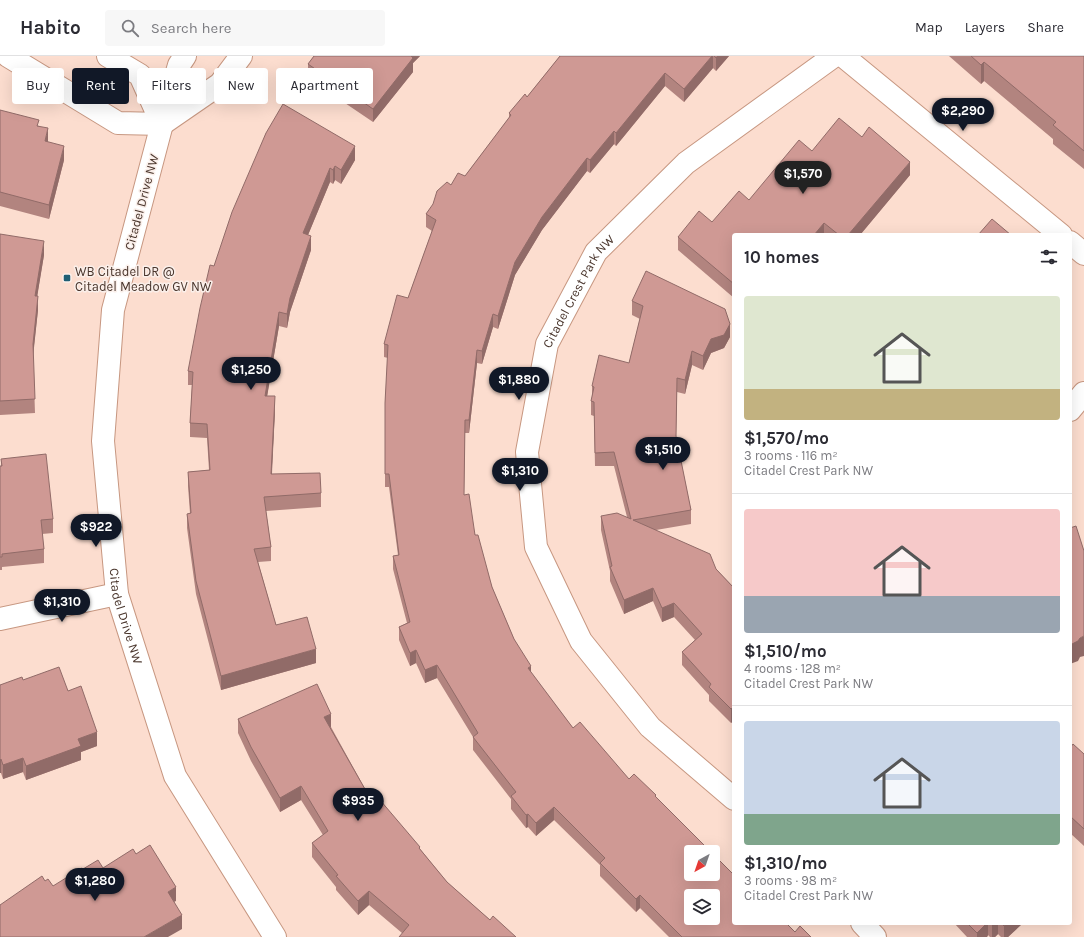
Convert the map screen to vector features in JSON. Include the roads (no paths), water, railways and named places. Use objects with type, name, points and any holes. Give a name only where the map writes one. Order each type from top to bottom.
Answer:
[{"type":"street","points":[[8,56],[118,123],[162,124],[220,84],[241,56]]},
{"type":"street","points":[[108,56],[140,75],[162,124]]},
{"type":"street","name":"Citadel Drive NW","points":[[185,56],[179,65],[162,124],[113,310],[103,441],[118,594],[175,776],[275,937]]},
{"type":"street","name":"Citadel Crest Park NW","points":[[732,797],[650,726],[581,641],[536,547],[527,452],[547,344],[596,252],[686,163],[834,56]]},
{"type":"street","points":[[843,56],[1059,233]]},
{"type":"street","points":[[1072,244],[1084,254]]},
{"type":"street","points":[[1072,408],[1084,393]]},
{"type":"street","points":[[0,619],[118,594]]},
{"type":"street","points":[[864,925],[875,937]]},
{"type":"place","name":"WB Citadel DR @ Citadel Meadow GV NW","points":[[67,278]]}]
